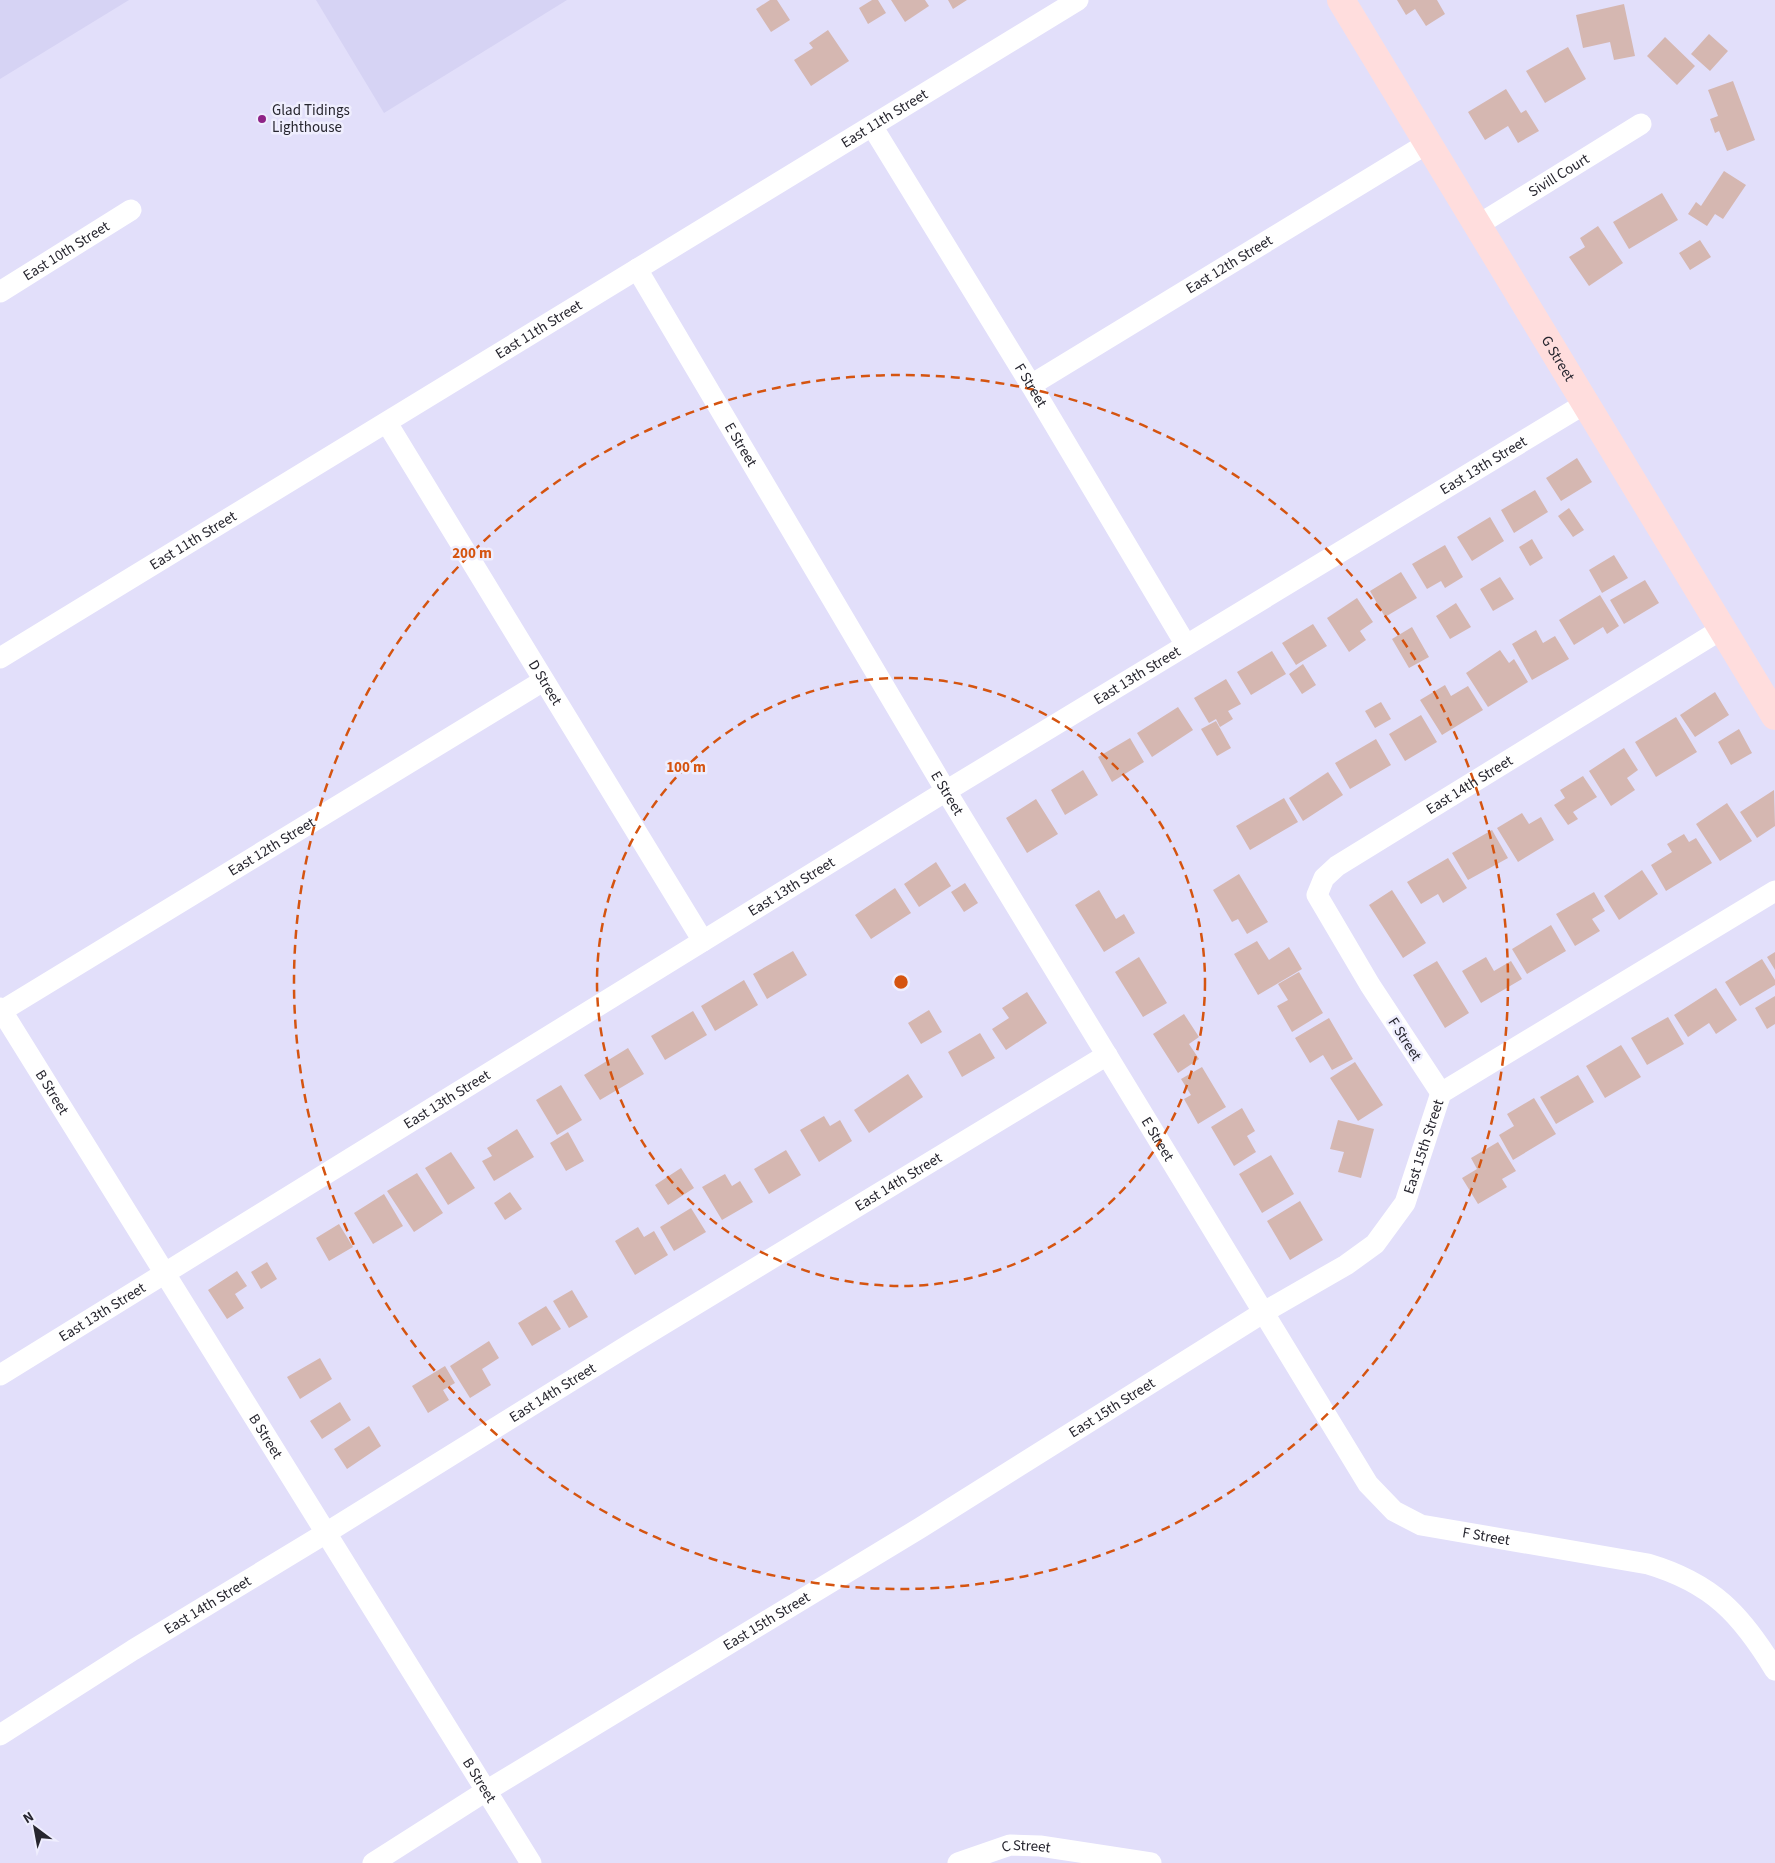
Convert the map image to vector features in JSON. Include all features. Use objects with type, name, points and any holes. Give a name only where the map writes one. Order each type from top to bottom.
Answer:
[{"type":"main road","name":"G Street","points":[[1341,0],[1775,716]]},
{"type":"street","name":"East 11th Street","points":[[0,658],[1078,0]]},
{"type":"street","name":"Sivill Court","points":[[1478,225],[1640,124]]},
{"type":"street","name":"F Street","points":[[872,126],[1031,385],[1186,645]]},
{"type":"street","name":"East 12th Street","points":[[1031,385],[1428,142]]},
{"type":"street","name":"East 10th Street","points":[[0,292],[131,210]]},
{"type":"street","name":"E Street","points":[[637,269],[946,791],[1264,1312]]},
{"type":"street","name":"East 13th Street","points":[[0,1375],[946,791],[1586,402]]},
{"type":"street","name":"D Street","points":[[387,423],[703,941]]},
{"type":"street","name":"East 14th Street","points":[[1370,985],[1316,895],[1324,878],[1336,866],[1722,629]]},
{"type":"street","name":"East 12th Street","points":[[1,1010],[543,681]]},
{"type":"street","name":"East 15th Street","points":[[373,1863],[486,1791],[920,1528],[1264,1312],[1346,1265],[1375,1244],[1405,1203],[1440,1094],[1775,891]]},
{"type":"street","name":"F Street","points":[[1370,985],[1440,1094]]},
{"type":"street","name":"B Street","points":[[1,1010],[531,1863]]},
{"type":"street","name":"East 14th Street","points":[[0,1735],[133,1650],[632,1343],[1107,1056]]},
{"type":"street","name":"F Street","points":[[1264,1312],[1368,1484],[1394,1511],[1421,1525],[1648,1564],[1671,1571],[1697,1584],[1719,1599],[1757,1641],[1775,1670]]},
{"type":"street","name":"C Street","points":[[960,1861],[1010,1844],[1040,1846],[1151,1863]]},
{"type":"shaded area","points":[[0,0],[129,0],[0,79]]},
{"type":"shaded area","points":[[316,0],[567,0],[384,113]]},
{"type":"building","points":[[770,0],[777,0],[790,20],[771,32],[756,9]]},
{"type":"building","points":[[872,0],[878,0],[886,13],[868,24],[859,8]]},
{"type":"building","points":[[891,0],[925,0],[929,6],[905,22]]},
{"type":"building","points":[[948,0],[967,0],[953,9]]},
{"type":"building","points":[[1397,0],[1437,0],[1445,14],[1426,26],[1415,9],[1406,15]]},
{"type":"building","points":[[1624,4],[1635,56],[1614,60],[1610,42],[1583,48],[1576,15]]},
{"type":"building","points":[[828,30],[849,61],[811,86],[794,60],[813,48],[809,43]]},
{"type":"building","points":[[1709,34],[1728,51],[1710,71],[1691,54]]},
{"type":"building","points":[[1665,37],[1695,66],[1677,85],[1647,56]]},
{"type":"building","points":[[1568,47],[1586,79],[1545,103],[1526,71]]},
{"type":"building","points":[[1733,81],[1755,140],[1727,151],[1719,131],[1715,133],[1710,119],[1718,116],[1708,90]]},
{"type":"building","points":[[1506,89],[1521,113],[1526,110],[1539,131],[1518,143],[1508,126],[1485,140],[1468,112]]},
{"type":"building","points":[[1724,171],[1746,185],[1723,219],[1715,214],[1707,226],[1688,214],[1696,202],[1701,206]]},
{"type":"building","points":[[1662,193],[1678,220],[1629,249],[1613,222]]},
{"type":"building","points":[[1598,226],[1623,263],[1589,286],[1569,257],[1585,247],[1580,238]]},
{"type":"building","points":[[1700,240],[1711,257],[1690,270],[1679,253]]},
{"type":"building","points":[[1577,458],[1592,482],[1561,501],[1546,478]]},
{"type":"building","points":[[1535,490],[1548,512],[1514,533],[1501,510]]},
{"type":"building","points":[[1569,508],[1584,530],[1573,537],[1558,516]]},
{"type":"building","points":[[1490,517],[1504,541],[1472,561],[1457,537]]},
{"type":"building","points":[[1532,539],[1543,558],[1530,566],[1519,547]]},
{"type":"building","points":[[1445,545],[1463,577],[1445,588],[1441,581],[1427,589],[1412,564]]},
{"type":"building","points":[[1614,555],[1628,578],[1602,593],[1589,570]]},
{"type":"building","points":[[1401,572],[1417,598],[1385,617],[1370,591]]},
{"type":"building","points":[[1500,577],[1514,599],[1493,611],[1480,589]]},
{"type":"building","points":[[1645,580],[1659,603],[1624,624],[1610,600]]},
{"type":"building","points":[[1600,595],[1619,626],[1607,634],[1603,627],[1574,645],[1559,620]]},
{"type":"building","points":[[1357,598],[1373,622],[1360,631],[1366,640],[1349,652],[1327,618]]},
{"type":"building","points":[[1456,603],[1471,627],[1450,639],[1436,616]]},
{"type":"building","points":[[1313,624],[1327,646],[1296,665],[1282,643]]},
{"type":"building","points":[[1412,627],[1429,657],[1409,668],[1392,639]]},
{"type":"building","points":[[1536,630],[1543,643],[1555,636],[1569,659],[1532,680],[1512,644]]},
{"type":"building","points":[[1500,650],[1509,663],[1514,659],[1528,682],[1488,707],[1466,673]]},
{"type":"building","points":[[1272,651],[1286,674],[1251,695],[1237,672]]},
{"type":"building","points":[[1303,664],[1316,685],[1302,694],[1289,674]]},
{"type":"building","points":[[1226,679],[1241,704],[1228,711],[1233,719],[1220,727],[1216,719],[1209,723],[1194,698]]},
{"type":"building","points":[[1445,685],[1451,696],[1468,686],[1483,710],[1442,735],[1420,700]]},
{"type":"building","points":[[1715,692],[1729,715],[1695,737],[1680,715]]},
{"type":"building","points":[[1381,702],[1391,719],[1375,728],[1365,711]]},
{"type":"building","points":[[1178,707],[1193,730],[1152,757],[1137,733]]},
{"type":"building","points":[[1421,715],[1437,742],[1405,761],[1389,734]]},
{"type":"building","points":[[1676,717],[1697,752],[1656,777],[1635,742]]},
{"type":"building","points":[[1216,721],[1231,748],[1217,756],[1201,729]]},
{"type":"building","points":[[1739,729],[1752,753],[1731,765],[1718,742]]},
{"type":"building","points":[[1130,738],[1144,762],[1112,782],[1098,757]]},
{"type":"building","points":[[1376,739],[1391,765],[1350,789],[1335,763]]},
{"type":"building","points":[[1624,748],[1638,770],[1627,778],[1635,790],[1611,806],[1589,771]]},
{"type":"building","points":[[1083,770],[1098,795],[1065,815],[1051,790]]},
{"type":"building","points":[[1328,772],[1343,795],[1303,821],[1289,798]]},
{"type":"building","points":[[1583,776],[1597,797],[1573,812],[1578,819],[1568,825],[1554,805],[1565,798],[1560,790]]},
{"type":"building","points":[[1774,790],[1775,826],[1757,838],[1740,812]]},
{"type":"building","points":[[1284,798],[1298,822],[1250,850],[1236,826]]},
{"type":"building","points":[[1036,799],[1058,834],[1027,853],[1006,818]]},
{"type":"building","points":[[1727,803],[1752,841],[1720,861],[1696,824]]},
{"type":"building","points":[[1522,813],[1529,824],[1541,817],[1554,840],[1518,862],[1497,828]]},
{"type":"building","points":[[1492,830],[1508,858],[1468,880],[1452,853]]},
{"type":"building","points":[[1684,834],[1689,842],[1696,838],[1712,863],[1666,891],[1651,865],[1672,852],[1667,844]]},
{"type":"building","points":[[1448,858],[1467,888],[1443,903],[1438,894],[1421,904],[1407,882]]},
{"type":"building","points":[[936,862],[951,886],[919,907],[904,884]]},
{"type":"building","points":[[1642,870],[1658,894],[1619,920],[1604,896]]},
{"type":"building","points":[[1239,874],[1268,922],[1247,934],[1238,919],[1232,922],[1213,890]]},
{"type":"building","points":[[965,883],[978,903],[964,912],[951,892]]},
{"type":"building","points":[[895,888],[911,913],[871,939],[855,915]]},
{"type":"building","points":[[1099,890],[1116,919],[1124,914],[1135,933],[1104,952],[1075,905]]},
{"type":"building","points":[[1392,890],[1426,943],[1403,958],[1369,905]]},
{"type":"building","points":[[1594,892],[1605,911],[1592,919],[1600,931],[1575,946],[1556,914]]},
{"type":"building","points":[[1551,925],[1566,951],[1527,974],[1512,949]]},
{"type":"building","points":[[1257,941],[1269,960],[1289,947],[1302,969],[1258,995],[1234,954]]},
{"type":"building","points":[[793,951],[807,975],[767,999],[753,974]]},
{"type":"building","points":[[1775,952],[1775,970],[1767,957]]},
{"type":"building","points":[[1139,957],[1167,1003],[1143,1017],[1115,972]]},
{"type":"building","points":[[1486,957],[1494,971],[1511,961],[1522,979],[1481,1003],[1462,971]]},
{"type":"building","points":[[1762,959],[1775,980],[1775,985],[1740,1006],[1725,982]]},
{"type":"building","points":[[1437,961],[1469,1013],[1445,1028],[1413,975]]},
{"type":"building","points":[[1299,972],[1323,1013],[1292,1032],[1277,1006],[1288,1000],[1278,984]]},
{"type":"building","points":[[744,980],[758,1005],[715,1031],[701,1006]]},
{"type":"building","points":[[1716,988],[1737,1020],[1716,1034],[1709,1023],[1688,1037],[1674,1015]]},
{"type":"building","points":[[1027,992],[1047,1023],[1006,1050],[992,1029],[1009,1018],[1002,1008]]},
{"type":"building","points":[[1775,996],[1775,1024],[1767,1029],[1755,1008]]},
{"type":"building","points":[[929,1010],[942,1032],[921,1044],[908,1023]]},
{"type":"building","points":[[693,1011],[707,1035],[665,1060],[651,1036]]},
{"type":"building","points":[[1184,1014],[1199,1037],[1189,1044],[1199,1059],[1178,1073],[1153,1034]]},
{"type":"building","points":[[1668,1017],[1684,1044],[1647,1065],[1631,1038]]},
{"type":"building","points":[[1329,1018],[1353,1059],[1332,1070],[1323,1055],[1310,1063],[1295,1038]]},
{"type":"building","points":[[980,1033],[995,1058],[962,1077],[948,1052]]},
{"type":"building","points":[[1621,1045],[1641,1077],[1605,1098],[1586,1066]]},
{"type":"building","points":[[628,1048],[644,1074],[600,1100],[584,1075]]},
{"type":"building","points":[[1355,1062],[1383,1105],[1358,1121],[1330,1078]]},
{"type":"building","points":[[1202,1067],[1226,1107],[1198,1124],[1184,1099],[1191,1095],[1181,1079]]},
{"type":"building","points":[[908,1074],[923,1097],[869,1133],[854,1110]]},
{"type":"building","points":[[1578,1075],[1594,1102],[1556,1124],[1540,1097]]},
{"type":"building","points":[[561,1085],[582,1120],[557,1135],[536,1100]]},
{"type":"building","points":[[1534,1098],[1556,1134],[1513,1160],[1499,1135],[1514,1126],[1507,1114]]},
{"type":"building","points":[[1242,1108],[1255,1131],[1247,1136],[1256,1152],[1234,1166],[1211,1127]]},
{"type":"building","points":[[824,1116],[830,1126],[840,1120],[852,1141],[819,1162],[800,1130]]},
{"type":"building","points":[[1338,1120],[1374,1129],[1361,1178],[1338,1172],[1344,1152],[1330,1149]]},
{"type":"building","points":[[517,1129],[534,1157],[494,1181],[482,1161],[492,1156],[487,1148]]},
{"type":"building","points":[[568,1132],[584,1161],[566,1171],[550,1143]]},
{"type":"building","points":[[1498,1142],[1516,1171],[1502,1179],[1507,1187],[1478,1204],[1462,1178],[1477,1169],[1471,1158]]},
{"type":"building","points":[[786,1150],[801,1175],[769,1194],[754,1169]]},
{"type":"building","points":[[451,1152],[475,1188],[448,1205],[425,1168]]},
{"type":"building","points":[[1271,1155],[1294,1194],[1262,1213],[1239,1174]]},
{"type":"building","points":[[681,1168],[694,1188],[668,1205],[655,1185]]},
{"type":"building","points":[[417,1173],[443,1213],[414,1232],[387,1191]]},
{"type":"building","points":[[725,1174],[732,1186],[740,1181],[753,1202],[722,1220],[702,1187]]},
{"type":"building","points":[[510,1192],[522,1209],[505,1220],[494,1203]]},
{"type":"building","points":[[384,1194],[403,1226],[373,1244],[354,1213]]},
{"type":"building","points":[[1300,1201],[1323,1240],[1290,1260],[1267,1221]]},
{"type":"building","points":[[691,1208],[706,1232],[674,1251],[660,1227]]},
{"type":"building","points":[[339,1224],[353,1247],[329,1261],[316,1238]]},
{"type":"building","points":[[638,1227],[644,1237],[654,1231],[668,1255],[635,1275],[615,1241]]},
{"type":"building","points":[[267,1262],[277,1279],[261,1289],[251,1272]]},
{"type":"building","points":[[237,1271],[247,1286],[235,1294],[244,1308],[227,1319],[208,1290]]},
{"type":"building","points":[[572,1290],[588,1317],[569,1328],[553,1301]]},
{"type":"building","points":[[546,1306],[561,1329],[532,1346],[518,1323]]},
{"type":"building","points":[[489,1341],[499,1358],[482,1369],[491,1385],[470,1398],[450,1366]]},
{"type":"building","points":[[320,1358],[332,1379],[300,1399],[287,1377]]},
{"type":"building","points":[[445,1366],[455,1383],[443,1390],[449,1400],[428,1413],[412,1386]]},
{"type":"building","points":[[340,1402],[351,1420],[322,1439],[310,1421]]},
{"type":"building","points":[[369,1426],[381,1446],[347,1469],[334,1449]]},
{"type":"place","name":"Glad Tidings Lighthouse","points":[[262,119]]}]
